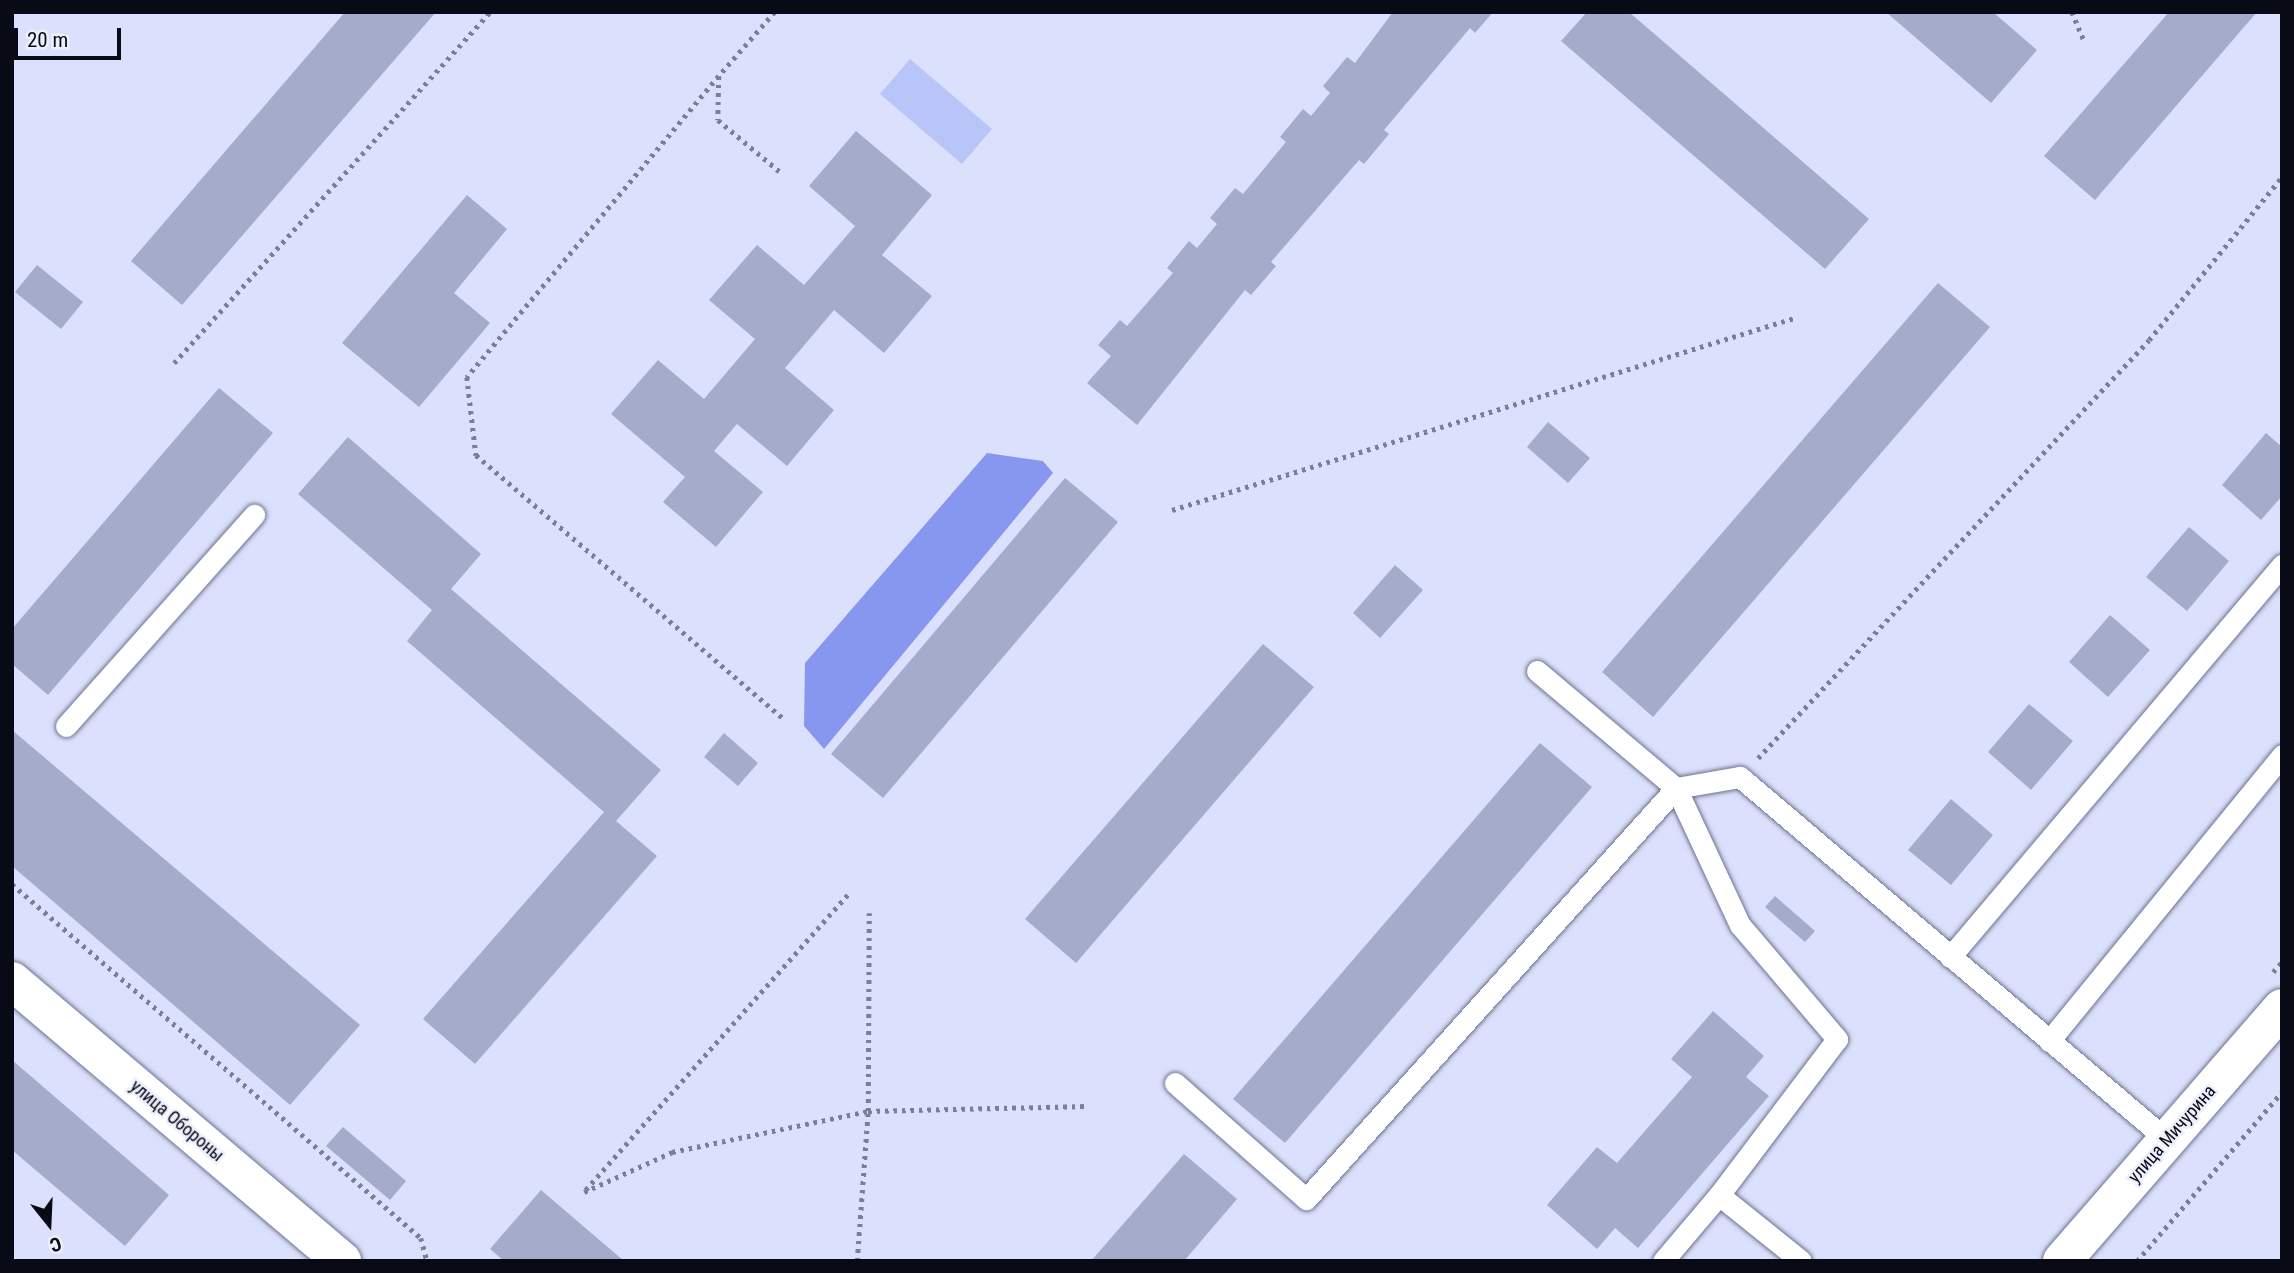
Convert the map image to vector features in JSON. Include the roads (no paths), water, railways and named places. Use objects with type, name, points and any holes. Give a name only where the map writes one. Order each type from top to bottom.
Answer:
[{"type":"street","name":"улица Обороны","points":[[12,981],[342,1261]]},
{"type":"street","name":"улица Мичурина","points":[[2062,1261],[2282,1008]]},
{"type":"lane","points":[[66,726],[254,515]]},
{"type":"lane","points":[[1950,957],[2282,565]]},
{"type":"lane","points":[[1537,671],[1676,788],[1740,925],[1837,1039],[1719,1195],[1662,1261]]},
{"type":"lane","points":[[2049,1041],[2282,755]]},
{"type":"lane","points":[[1175,1083],[1306,1199],[1676,788],[1740,777],[2167,1140]]},
{"type":"lane","points":[[1719,1195],[1801,1261]]}]
